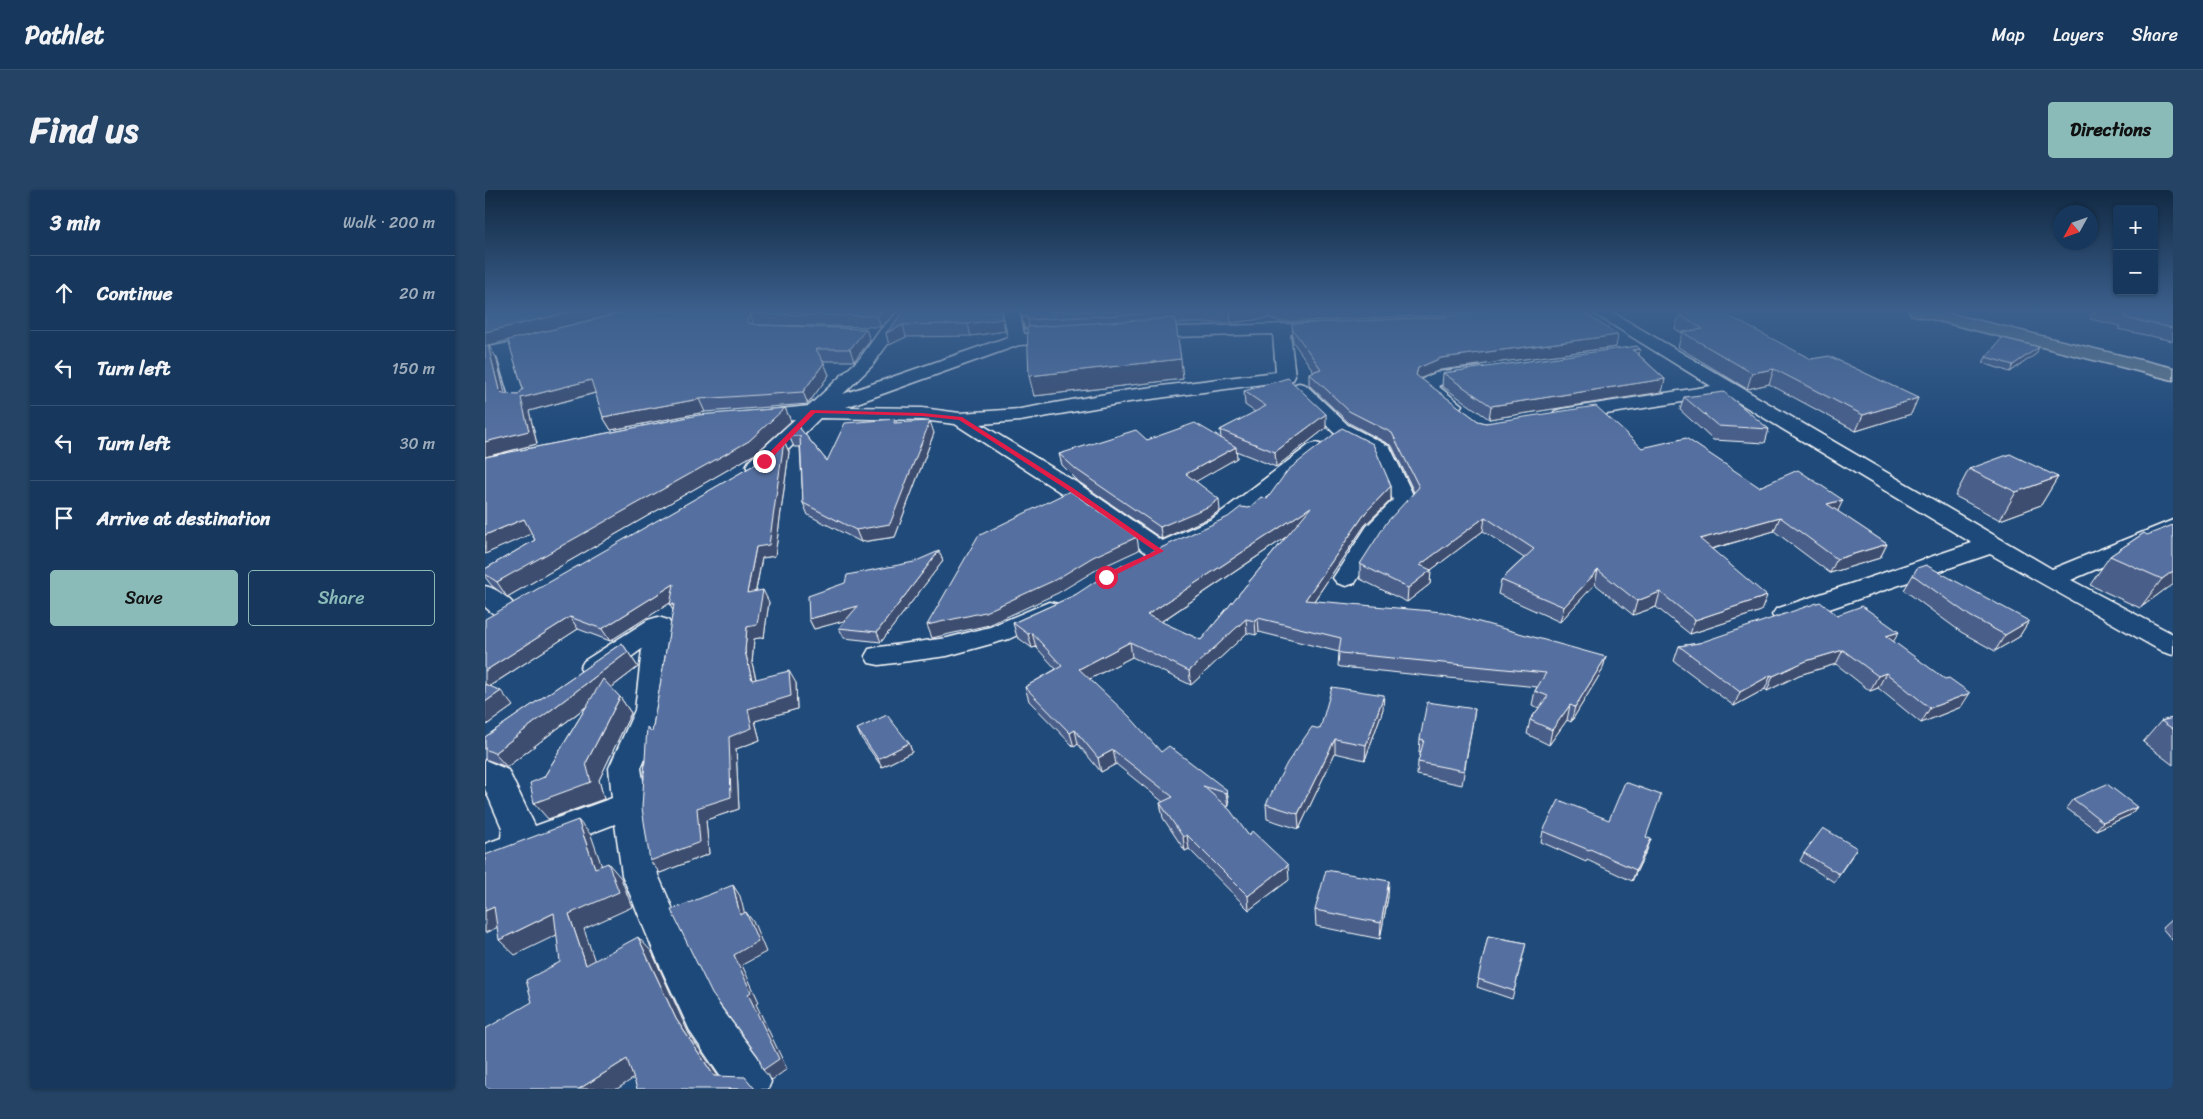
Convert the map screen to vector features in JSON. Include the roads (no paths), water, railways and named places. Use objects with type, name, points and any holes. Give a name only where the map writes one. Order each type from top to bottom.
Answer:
[{"type":"main road","points":[[2087,353],[2173,374]]},
{"type":"main road","points":[[2134,353],[2173,362]]},
{"type":"street","points":[[505,353],[519,402]]},
{"type":"street","points":[[739,476],[764,461],[867,362],[870,353]]},
{"type":"street","points":[[813,412],[980,353]]},
{"type":"street","points":[[1284,353],[1286,376],[1341,429],[1383,450],[1405,502],[1375,531],[1346,578]]},
{"type":"street","points":[[1667,353],[2051,579],[2173,646]]},
{"type":"street","points":[[1470,417],[1425,386],[1440,378],[1497,370]]},
{"type":"street","points":[[735,418],[813,412],[922,414],[960,419],[1020,415],[1129,396],[1286,376]]},
{"type":"street","points":[[1543,418],[1729,389]]},
{"type":"street","points":[[960,419],[1071,489],[1149,556],[1220,524],[1341,429]]},
{"type":"street","points":[[2051,579],[2173,527]]},
{"type":"street","points":[[2149,536],[2173,548]]},
{"type":"street","points":[[1758,624],[1991,544]]},
{"type":"street","points":[[485,594],[504,611]]},
{"type":"street","points":[[879,656],[947,647],[999,633],[1068,601]]},
{"type":"street","points":[[575,682],[626,645],[658,626],[650,710],[625,768],[640,875],[675,957],[705,1019],[750,1082]]},
{"type":"street","points":[[485,772],[497,779],[519,828],[518,846]]},
{"type":"street","points":[[485,859],[629,805]]}]
